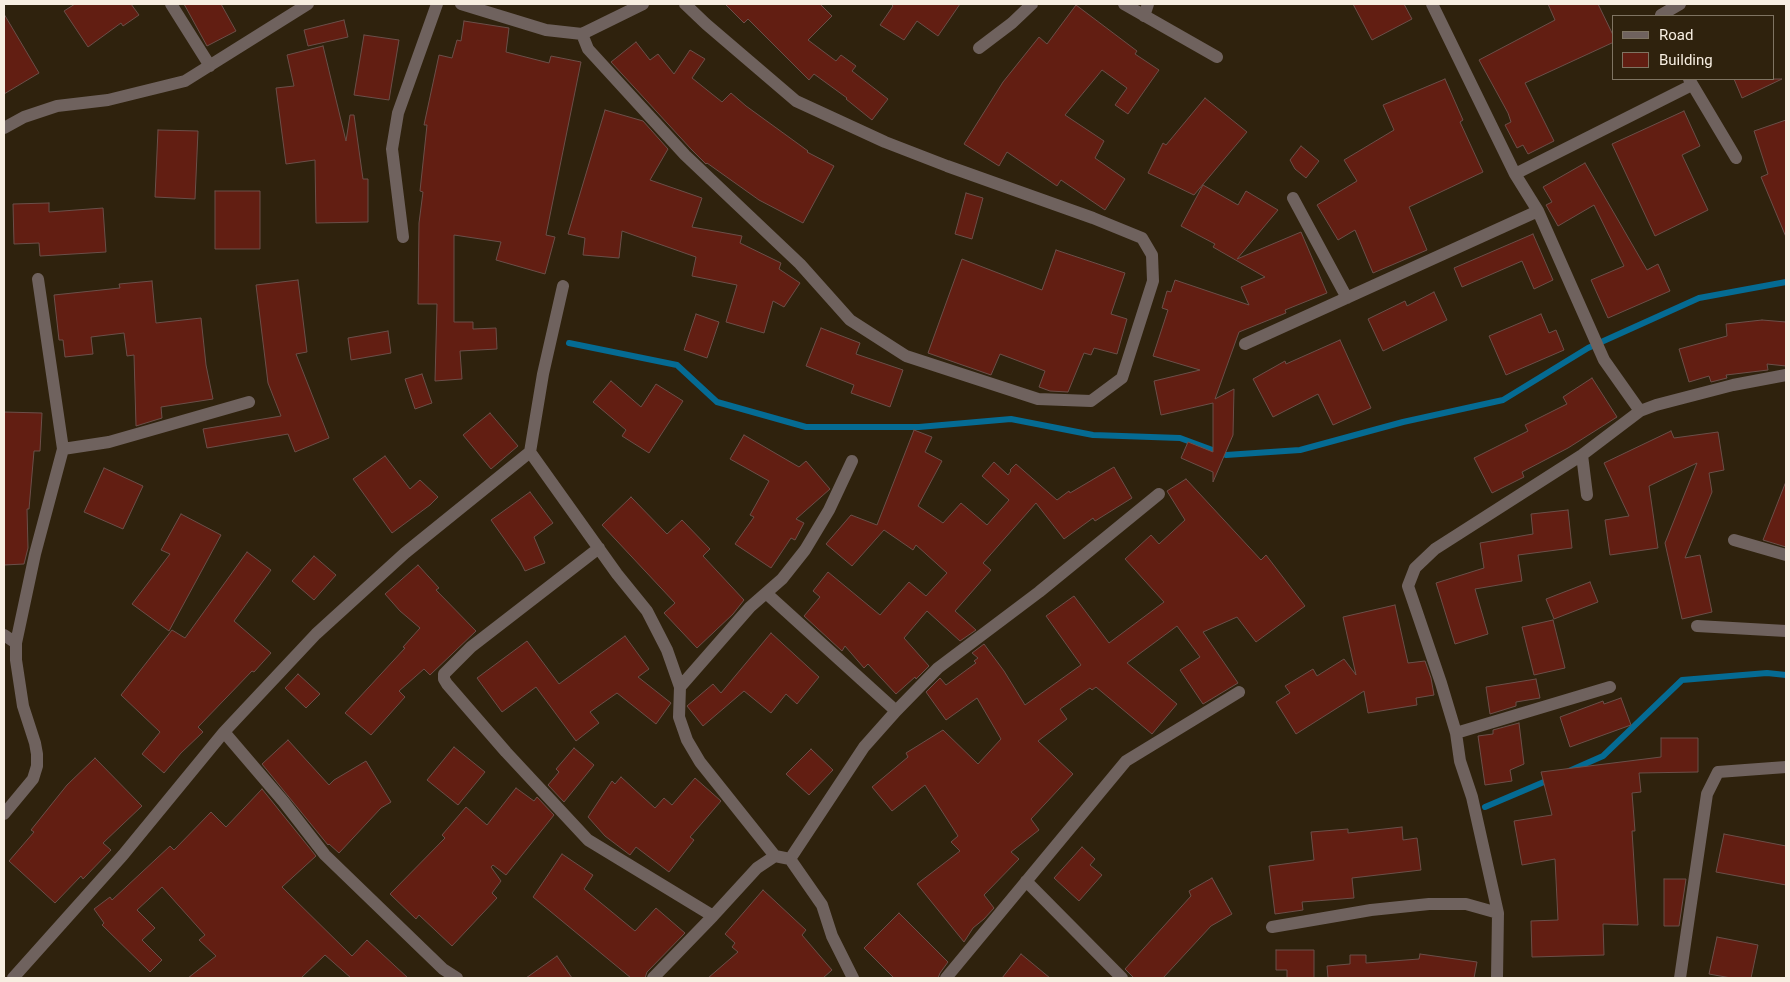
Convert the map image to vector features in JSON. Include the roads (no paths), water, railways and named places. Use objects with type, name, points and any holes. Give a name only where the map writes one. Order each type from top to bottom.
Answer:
[{"type":"street","points":[[171,4],[210,66]]},
{"type":"street","points":[[4,128],[24,117],[57,106],[108,100],[185,81],[308,4]]},
{"type":"street","points":[[403,237],[392,149],[398,113],[437,4]]},
{"type":"street","points":[[461,4],[546,30],[582,34],[643,4]]},
{"type":"street","points":[[582,34],[588,49],[684,155],[800,264],[850,320],[906,356],[1038,399],[1091,401],[1122,378],[1152,281],[1152,254],[1142,238],[885,142],[796,101],[685,4]]},
{"type":"street","points":[[979,48],[1012,23],[1032,4]]},
{"type":"street","points":[[1124,4],[1146,10],[1217,57]]},
{"type":"street","points":[[1432,4],[1516,174],[1538,211],[1604,360],[1640,411]]},
{"type":"street","points":[[1659,12],[1680,4]]},
{"type":"street","points":[[1516,174],[1691,82],[1736,158]]},
{"type":"street","points":[[1293,198],[1347,298]]},
{"type":"street","points":[[1245,344],[1538,211]]},
{"type":"street","points":[[4,814],[33,779],[37,766],[38,754],[23,706],[16,660],[16,643],[35,554],[63,450],[38,279]]},
{"type":"street","points":[[12,978],[123,855],[224,732],[316,634],[405,552],[530,452],[543,374],[563,286]]},
{"type":"street","points":[[1497,978],[1498,913],[1472,797],[1460,761],[1456,733],[1408,586],[1415,568],[1436,549],[1582,455],[1640,411],[1733,385],[1786,374]]},
{"type":"street","points":[[63,450],[109,442],[249,402]]},
{"type":"street","points":[[530,452],[647,611],[667,650],[680,687],[679,717],[687,740],[700,762],[775,856],[790,859],[822,905],[832,936],[853,978]]},
{"type":"street","points":[[1582,455],[1587,495]]},
{"type":"street","points":[[680,687],[750,607],[782,579],[805,550],[829,510],[852,461]]},
{"type":"street","points":[[790,859],[864,747],[938,668],[1039,592],[1159,494]]},
{"type":"street","points":[[1734,540],[1786,555]]},
{"type":"street","points":[[599,548],[471,647],[444,674],[444,679],[506,752],[588,840],[713,916]]},
{"type":"street","points":[[766,593],[896,711]]},
{"type":"street","points":[[1697,626],[1786,631]]},
{"type":"street","points":[[4,636],[16,643]]},
{"type":"street","points":[[1456,733],[1610,687]]},
{"type":"street","points":[[946,978],[1126,761],[1239,692]]},
{"type":"street","points":[[224,732],[283,801],[325,855],[443,969],[457,978]]},
{"type":"street","points":[[1680,978],[1707,794],[1718,772],[1786,767]]},
{"type":"street","points":[[653,978],[757,868],[775,856]]},
{"type":"street","points":[[1026,881],[1122,978]]},
{"type":"street","points":[[1272,927],[1371,910],[1430,904],[1466,904],[1498,913]]},
{"type":"waterway","points":[[569,343],[677,365],[717,402],[806,427],[919,427],[1011,419],[1093,435],[1180,438],[1226,455],[1300,450],[1403,422],[1503,400],[1588,348],[1699,298],[1786,282]]},
{"type":"waterway","points":[[1569,771],[1603,756],[1682,680],[1767,673],[1786,675]]},
{"type":"waterway","points":[[1485,807],[1551,779]]}]
